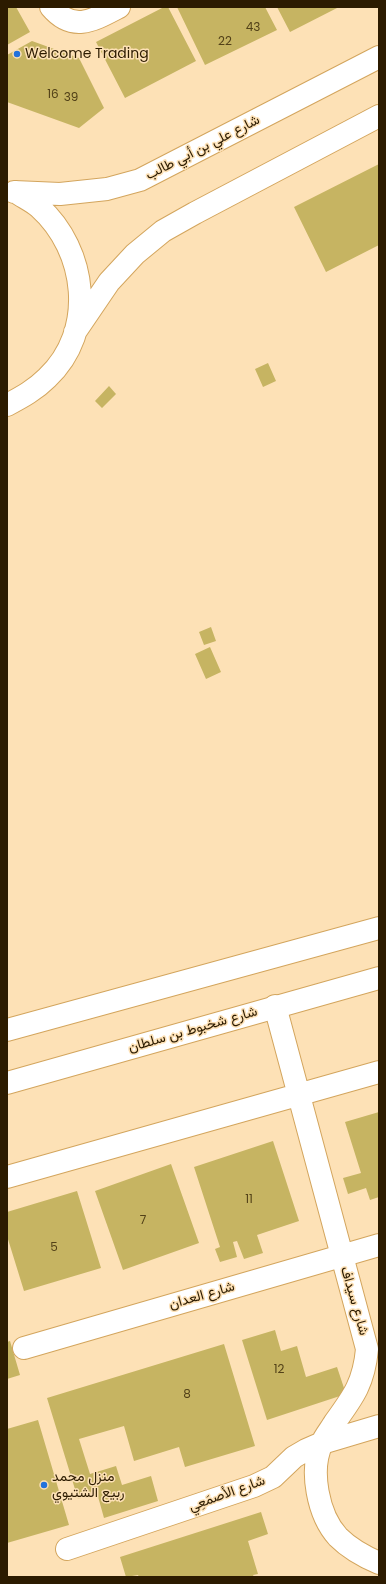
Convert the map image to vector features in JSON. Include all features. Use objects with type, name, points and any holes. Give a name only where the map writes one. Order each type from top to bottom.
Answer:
[{"type":"main road","points":[[51,7],[62,18],[78,23],[96,19],[119,7]]},
{"type":"main road","name":"شارع علي بن أبي طالب","points":[[11,190],[60,194],[107,189],[140,180],[170,166],[379,57]]},
{"type":"main road","points":[[7,405],[28,394],[48,377],[64,356],[75,332],[110,282],[135,254],[163,231],[195,212],[379,116]]},
{"type":"main road","points":[[11,190],[38,206],[57,226],[71,250],[79,277],[81,304],[75,332]]},
{"type":"main road","points":[[7,1030],[379,928]]},
{"type":"main road","name":"شارع شخبوط بن سلطان","points":[[7,1083],[275,1006],[379,978]]},
{"type":"main road","name":"شارع سيداف","points":[[275,1006],[367,1349],[365,1369],[356,1391],[322,1443],[317,1461],[316,1478],[321,1509],[338,1537],[368,1558],[379,1563]]},
{"type":"main road","points":[[7,1177],[379,1072]]},
{"type":"main road","name":"شارع العدان","points":[[24,1348],[379,1245]]},
{"type":"main road","name":"شارع الأصمَعِي","points":[[67,1549],[254,1486],[273,1477],[294,1457],[306,1450],[322,1443],[379,1426]]},
{"type":"building","points":[[7,7],[16,7],[30,32],[7,45]]},
{"type":"building","points":[[164,7],[168,7],[196,61],[125,98],[96,42]]},
{"type":"building","points":[[177,7],[265,7],[277,30],[205,65]]},
{"type":"building","points":[[277,7],[339,7],[290,32]]},
{"type":"building","points":[[32,41],[79,58],[104,108],[79,128],[7,102],[7,55]]},
{"type":"building","points":[[379,164],[379,245],[326,272],[294,207]]},
{"type":"building","points":[[268,363],[276,381],[263,387],[255,369]]},
{"type":"building","points":[[109,386],[116,394],[102,408],[95,401]]},
{"type":"building","points":[[211,627],[216,641],[204,645],[199,632]]},
{"type":"building","points":[[210,647],[221,672],[206,679],[195,654]]},
{"type":"building","points":[[379,1112],[379,1197],[370,1200],[366,1188],[348,1194],[343,1178],[361,1173],[345,1122]]},
{"type":"building","points":[[273,1141],[299,1221],[257,1235],[263,1253],[244,1259],[237,1241],[233,1242],[237,1257],[220,1262],[215,1249],[220,1247],[194,1167]]},
{"type":"building","points":[[171,1164],[199,1243],[123,1270],[95,1191]]},
{"type":"building","points":[[77,1191],[101,1268],[24,1291],[7,1236],[7,1212]]},
{"type":"building","points":[[275,1330],[281,1351],[297,1346],[306,1377],[337,1367],[346,1394],[267,1420],[242,1340]]},
{"type":"building","points":[[10,1341],[20,1375],[7,1379],[7,1342]]},
{"type":"building","points":[[224,1344],[255,1446],[185,1467],[179,1447],[134,1461],[124,1426],[79,1439],[90,1474],[116,1466],[122,1485],[151,1476],[158,1501],[104,1518],[97,1493],[78,1499],[47,1398]]},
{"type":"building","points":[[38,1420],[69,1525],[7,1543],[7,1429]]},
{"type":"building","points":[[261,1512],[268,1534],[248,1541],[258,1574],[253,1575],[254,1577],[139,1577],[138,1575],[126,1577],[120,1557]]},
{"type":"place","name":"Welcome Trading","points":[[17,54]]},
{"type":"place","name":"منزل محمد ربيع الشتيوي","points":[[44,1485]]}]
